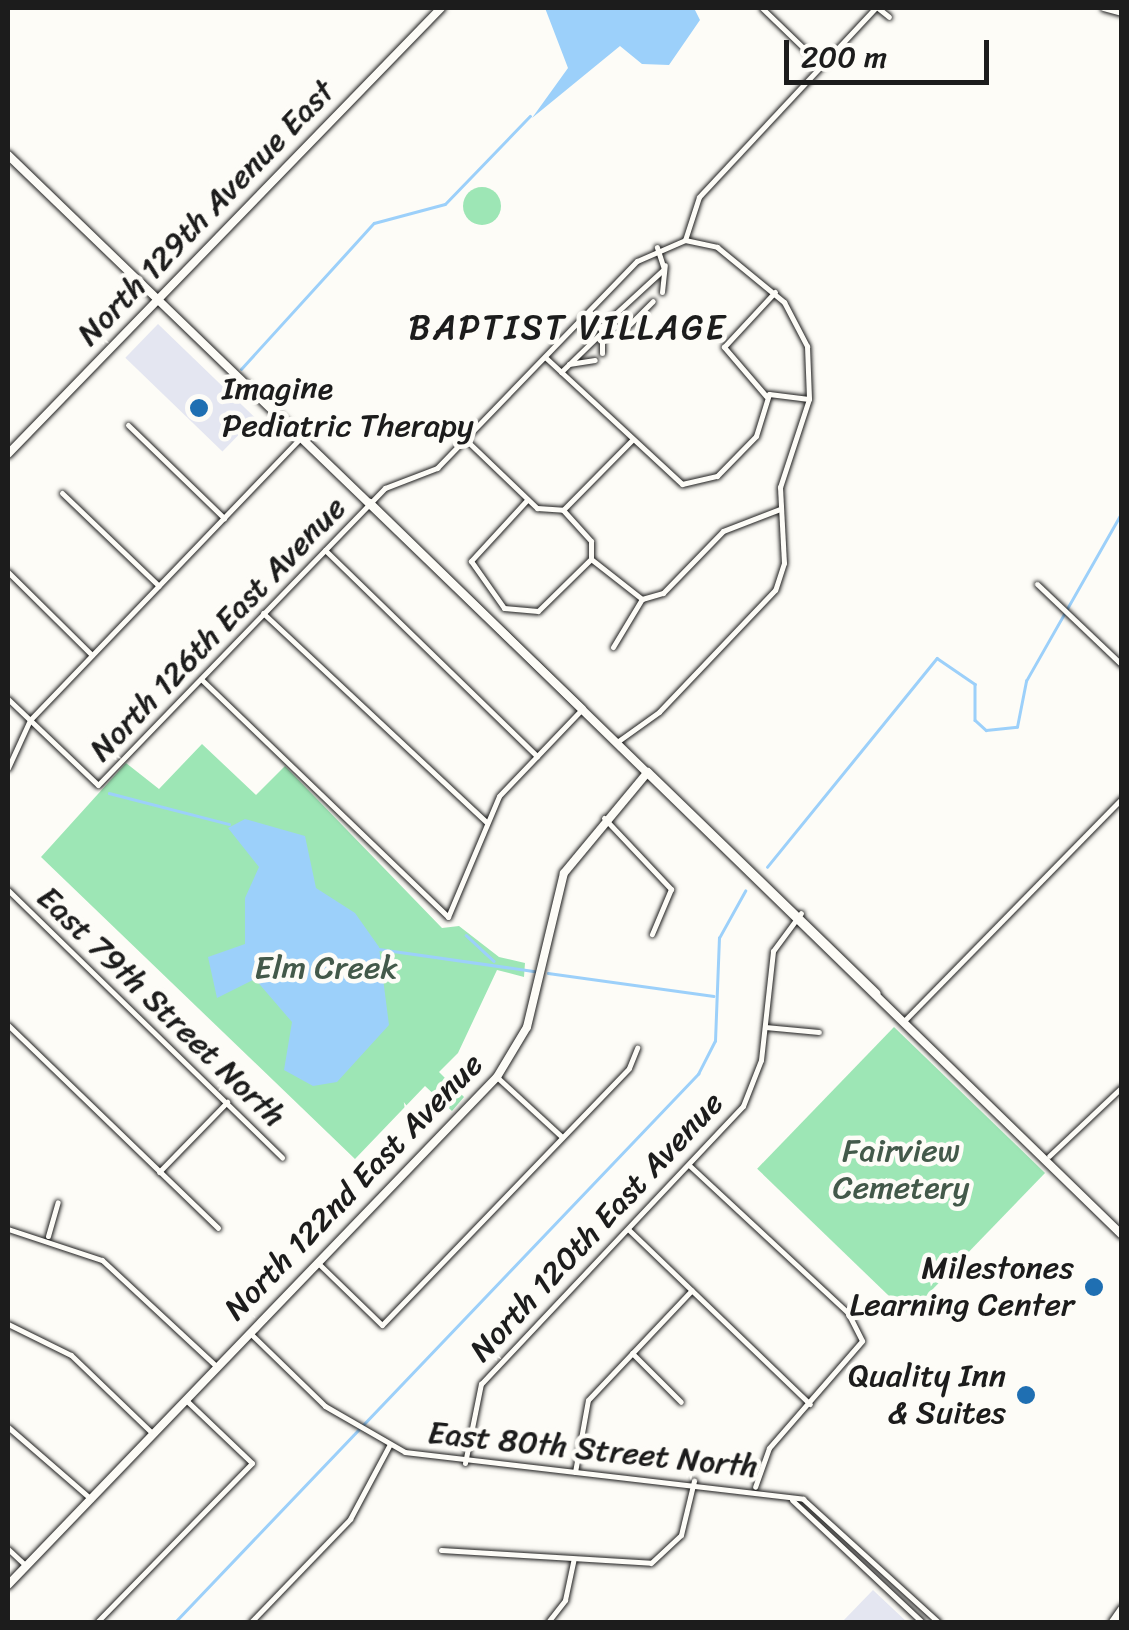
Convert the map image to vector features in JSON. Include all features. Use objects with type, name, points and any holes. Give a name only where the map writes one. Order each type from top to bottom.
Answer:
[{"type":"main road","name":"North 129th Avenue East","points":[[8,454],[441,8]]},
{"type":"main road","points":[[8,156],[648,772],[801,912],[904,1021],[1049,1156],[1122,1235]]},
{"type":"main road","points":[[648,772],[793,921],[876,993]]},
{"type":"main road","name":"North 122nd East Avenue","points":[[8,1585],[497,1077],[534,1006],[557,891],[604,818],[648,772]]},
{"type":"main road","points":[[1113,1622],[1122,1610]]},
{"type":"street","points":[[762,8],[820,64]]},
{"type":"street","points":[[686,240],[693,204],[820,64],[877,8],[889,18]]},
{"type":"street","points":[[1103,8],[1122,13]]},
{"type":"street","points":[[617,742],[659,712],[770,597],[784,563],[780,509],[809,399],[807,346],[774,292],[717,247],[686,240],[657,247],[665,265],[662,292]]},
{"type":"street","name":"North 126th East Avenue","points":[[30,720],[98,786],[390,483],[436,468],[657,247]]},
{"type":"street","points":[[561,372],[665,265]]},
{"type":"street","points":[[774,292],[724,347],[766,396],[809,399]]},
{"type":"street","points":[[602,326],[628,326],[654,301]]},
{"type":"street","points":[[589,311],[602,326],[602,353]]},
{"type":"street","points":[[544,356],[676,483],[708,480],[756,436],[766,396]]},
{"type":"street","points":[[569,364],[595,360]]},
{"type":"street","points":[[128,425],[224,518]]},
{"type":"street","points":[[8,768],[30,720],[302,438]]},
{"type":"street","points":[[465,439],[527,500],[562,510],[591,542],[592,559],[642,599]]},
{"type":"street","points":[[562,510],[632,440]]},
{"type":"street","points":[[62,493],[158,586]]},
{"type":"street","points":[[527,500],[471,561],[504,608],[528,614],[592,559]]},
{"type":"street","points":[[613,648],[642,599],[663,593],[738,520],[780,509]]},
{"type":"street","points":[[325,550],[537,756]]},
{"type":"street","points":[[8,572],[92,654]]},
{"type":"street","points":[[1037,584],[1122,665]]},
{"type":"street","points":[[263,614],[486,822]]},
{"type":"street","points":[[200,679],[448,917],[486,822],[537,756],[582,709]]},
{"type":"street","points":[[8,698],[30,720]]},
{"type":"street","points":[[904,1021],[1122,798]]},
{"type":"street","points":[[604,818],[671,889],[652,934]]},
{"type":"street","name":"East 79th Street North","points":[[8,890],[282,1157]]},
{"type":"street","name":"North 120th East Avenue","points":[[465,1462],[481,1384],[743,1106],[765,1027],[774,951],[801,912]]},
{"type":"street","points":[[8,1025],[218,1228]]},
{"type":"street","points":[[765,1027],[818,1032]]},
{"type":"street","points":[[318,1262],[382,1325],[562,1137],[637,1048]]},
{"type":"street","points":[[497,1077],[562,1137]]},
{"type":"street","points":[[1049,1156],[1122,1087]]},
{"type":"street","points":[[159,1172],[227,1102]]},
{"type":"street","points":[[690,1166],[848,1313],[862,1341],[769,1448],[756,1488]]},
{"type":"street","points":[[48,1236],[58,1202]]},
{"type":"street","points":[[8,1229],[48,1236],[116,1270],[218,1366]]},
{"type":"street","points":[[629,1230],[810,1404]]},
{"type":"street","points":[[575,1472],[584,1408],[692,1290]]},
{"type":"street","points":[[8,1324],[71,1355],[153,1434]]},
{"type":"street","name":"East 80th Street North","points":[[250,1333],[326,1406],[388,1446],[465,1462],[756,1488],[819,1510],[938,1622]]},
{"type":"street","points":[[632,1353],[681,1402]]},
{"type":"street","points":[[97,1622],[252,1463],[186,1400]]},
{"type":"street","points":[[8,1427],[91,1498]]},
{"type":"street","points":[[251,1622],[350,1519],[388,1446]]},
{"type":"street","points":[[441,1550],[573,1562],[660,1559],[686,1526],[694,1481]]},
{"type":"street","name":"East 80th Street North","points":[[792,1500],[922,1622]]},
{"type":"street","points":[[8,1549],[26,1566]]},
{"type":"street","points":[[548,1622],[566,1600],[573,1562]]},
{"type":"shaded area","points":[[158,324],[255,418],[222,452],[125,358]]},
{"type":"shaded area","points":[[873,1590],[907,1622],[842,1622]]},
{"type":"green space","points":[[482,187],[495,193],[501,206],[495,219],[482,225],[469,219],[463,206],[469,193]]},
{"type":"green space","name":"Elm Creek","points":[[202,744],[256,795],[285,766],[442,928],[459,926],[499,957],[525,963],[524,977],[497,970],[458,1053],[439,1072],[464,1097],[452,1111],[425,1086],[355,1159],[41,857],[126,763],[159,789]]},
{"type":"green space","name":"Fairview Cemetery","points":[[894,1027],[1045,1173],[908,1315],[757,1169]]},
{"type":"water","points":[[545,8],[694,8],[700,20],[669,65],[642,64],[620,46],[532,118],[568,68]]},
{"type":"water","points":[[245,819],[305,836],[316,888],[355,913],[379,947],[389,1025],[337,1082],[313,1086],[284,1070],[292,1022],[255,979],[217,998],[208,957],[245,944],[245,898],[259,867],[228,828]]},
{"type":"waterway","points":[[241,369],[374,223],[445,204],[530,116]]},
{"type":"waterway","points":[[767,867],[937,658],[975,684],[975,720],[986,730],[1017,727],[1026,681],[1122,512]]},
{"type":"waterway","points":[[109,793],[229,824]]},
{"type":"waterway","points":[[175,1622],[698,1074],[715,1041],[719,938],[745,891]]},
{"type":"waterway","points":[[466,935],[494,961]]},
{"type":"waterway","points":[[379,949],[534,971]]},
{"type":"waterway","points":[[548,973],[713,996]]},
{"type":"place","name":"Imagine Pediatric Therapy","points":[[199,408]]},
{"type":"place","name":"Milestones Learning Center","points":[[1094,1287]]},
{"type":"place","name":"Quality Inn & Suites","points":[[1026,1395]]},
{"type":"district","name":"BAPTIST VILLAGE","points":[[568,327]]}]
